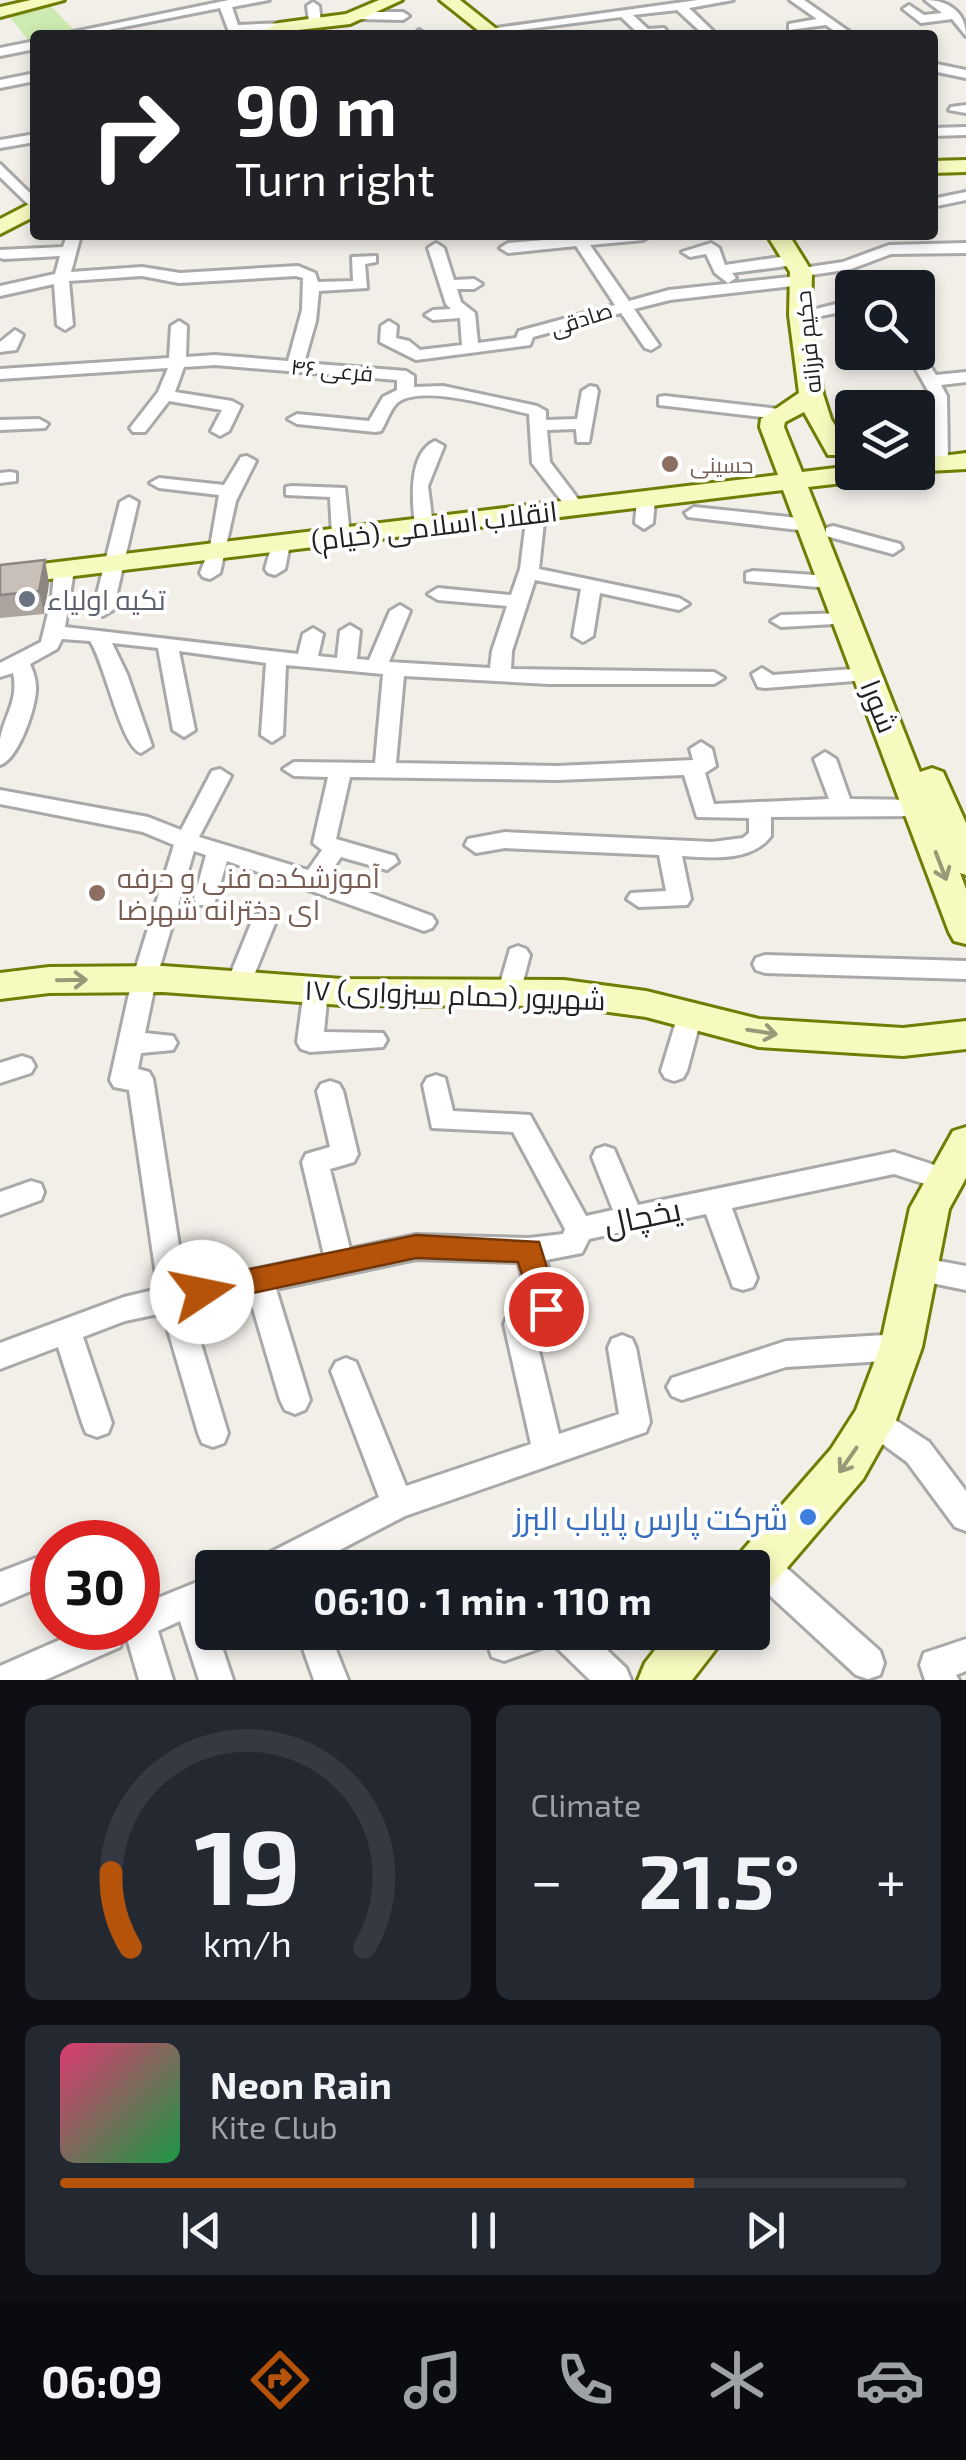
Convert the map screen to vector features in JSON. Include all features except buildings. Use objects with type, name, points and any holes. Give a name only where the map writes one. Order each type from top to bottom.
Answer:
[{"type":"street","points":[[0,12],[56,0]]},
{"type":"street","points":[[91,30],[263,0]]},
{"type":"street","points":[[449,0],[489,30]]},
{"type":"street","points":[[564,0],[607,30]]},
{"type":"street","points":[[614,0],[642,30]]},
{"type":"street","points":[[796,0],[841,30]]},
{"type":"street","points":[[931,0],[959,16],[966,32]]},
{"type":"street","points":[[504,30],[717,1],[738,15]]},
{"type":"street","points":[[226,4],[233,29],[285,27]]},
{"type":"street","points":[[277,30],[314,14],[354,23],[398,8]]},
{"type":"street","points":[[682,8],[706,30]]},
{"type":"street","points":[[910,9],[921,18],[959,16]]},
{"type":"street","points":[[516,16],[527,26]]},
{"type":"street","points":[[794,27],[830,22]]},
{"type":"street","points":[[0,52],[30,46]]},
{"type":"street","points":[[938,68],[966,74]]},
{"type":"street","points":[[4,83],[30,81]]},
{"type":"street","points":[[938,132],[966,131]]},
{"type":"street","points":[[0,144],[30,139]]},
{"type":"street","points":[[938,168],[966,166]]},
{"type":"street","points":[[0,168],[30,201]]},
{"type":"street","points":[[938,176],[966,175]]},
{"type":"street","points":[[938,202],[966,196]]},
{"type":"street","points":[[1,237],[30,211]]},
{"type":"street","points":[[1,237],[30,230]]},
{"type":"street","points":[[1,237],[30,239]]},
{"type":"street","points":[[36,240],[72,243],[61,278],[64,324]]},
{"type":"street","points":[[508,248],[577,240]]},
{"type":"street","points":[[587,240],[651,345]]},
{"type":"street","name":"حکیم فرزانه","points":[[781,240],[799,270],[800,315],[811,394],[818,419],[835,441]]},
{"type":"street","points":[[720,270],[846,266],[904,243],[958,245]]},
{"type":"street","points":[[436,248],[454,304],[467,313],[471,349]]},
{"type":"street","points":[[690,252],[711,248],[720,270],[738,286]]},
{"type":"street","points":[[131,273],[135,250]]},
{"type":"street","points":[[312,288],[362,284],[357,260],[370,259]]},
{"type":"street","points":[[0,291],[31,280],[131,273],[168,266],[179,278],[298,271],[310,276],[312,288],[295,366]]},
{"type":"street","name":"صادقی","points":[[416,356],[524,342],[525,334],[624,305],[738,286],[799,270]]},
{"type":"street","points":[[678,272],[696,292]]},
{"type":"street","points":[[227,298],[234,276]]},
{"type":"street","points":[[448,285],[474,284]]},
{"type":"street","points":[[800,315],[835,308]]},
{"type":"street","points":[[433,315],[467,313]]},
{"type":"street","points":[[139,428],[166,396],[179,362],[179,326]]},
{"type":"street","points":[[297,419],[375,427],[389,401],[406,384],[416,356],[404,344],[388,342],[389,326]]},
{"type":"street","points":[[0,348],[10,347],[15,335]]},
{"type":"street","points":[[215,360],[216,339]]},
{"type":"street","points":[[56,372],[61,352]]},
{"type":"street","name":"فرعی ۴۶","points":[[0,374],[215,360],[295,366],[537,411],[538,425]]},
{"type":"street","points":[[924,370],[939,396],[954,459]]},
{"type":"street","points":[[931,382],[965,371]]},
{"type":"street","points":[[576,508],[541,463],[538,425],[584,432],[590,391]]},
{"type":"street","points":[[779,414],[811,394]]},
{"type":"street","points":[[166,396],[232,406],[220,431]]},
{"type":"street","points":[[665,401],[818,419]]},
{"type":"street","name":"شورا","points":[[779,414],[772,427],[802,480],[965,857]]},
{"type":"street","points":[[0,425],[39,424]]},
{"type":"street","points":[[424,526],[419,486],[435,446]]},
{"type":"street","points":[[730,489],[766,474],[783,451]]},
{"type":"street","points":[[215,556],[220,513],[247,461]]},
{"type":"street","points":[[802,480],[835,464]]},
{"type":"street","name":"انقلاب اسلامی (خیام)","points":[[0,578],[113,564],[215,556],[278,556],[341,536],[576,508],[645,511],[730,489],[835,476]]},
{"type":"street","points":[[160,483],[229,490]]},
{"type":"street","points":[[292,491],[339,492],[341,536]]},
{"type":"street","points":[[103,610],[130,502]]},
{"type":"street","points":[[500,674],[516,601],[527,572],[536,513]]},
{"type":"street","points":[[694,513],[820,529],[894,548]]},
{"type":"street","name":"شورا","points":[[820,529],[830,582],[966,932]]},
{"type":"street","points":[[0,758],[27,695],[28,679],[10,667],[50,645],[64,570]]},
{"type":"street","points":[[527,572],[678,604]]},
{"type":"street","points":[[752,578],[830,582]]},
{"type":"street","points":[[582,636],[592,586]]},
{"type":"street","points":[[438,594],[516,601]]},
{"type":"street","points":[[631,619],[636,596]]},
{"type":"street","points":[[385,768],[386,667],[400,611]]},
{"type":"street","points":[[781,621],[845,620]]},
{"type":"street","points":[[199,647],[208,624]]},
{"type":"street","points":[[346,663],[350,631]]},
{"type":"street","points":[[54,632],[386,667],[610,680],[714,678]]},
{"type":"street","points":[[96,634],[120,674],[126,711],[141,746]]},
{"type":"street","points":[[307,659],[313,634]]},
{"type":"street","points":[[167,642],[184,730]]},
{"type":"street","points":[[272,735],[276,658]]},
{"type":"street","points":[[762,674],[764,682],[867,674]]},
{"type":"street","points":[[294,769],[385,768],[469,781],[531,781],[697,758],[705,812],[760,813],[842,806],[920,808]]},
{"type":"street","points":[[825,759],[842,806]]},
{"type":"street","points":[[341,768],[324,842],[387,862]]},
{"type":"street","points":[[213,1433],[173,1298],[140,1079],[122,1080],[144,980],[186,841],[220,776]]},
{"type":"street","points":[[0,797],[148,826],[424,922]]},
{"type":"street","points":[[476,845],[506,840],[712,850],[749,845],[760,836],[760,813]]},
{"type":"street","points":[[313,881],[336,846]]},
{"type":"street","points":[[639,899],[680,899],[669,846]]},
{"type":"street","points":[[206,899],[218,852]]},
{"type":"street","points":[[238,984],[264,920]]},
{"type":"street","points":[[508,994],[518,955]]},
{"type":"street","points":[[766,964],[966,970]]},
{"type":"street","name":"۱۷ شهریور (حمام سبزواری)","points":[[0,986],[49,980],[144,980],[316,990],[564,993],[690,1014],[759,1033],[903,1042],[966,1036]]},
{"type":"street","points":[[316,990],[310,1042],[374,1040]]},
{"type":"street","points":[[674,1071],[690,1014]]},
{"type":"street","points":[[131,1043],[164,1043]]},
{"type":"street","points":[[436,1085],[440,1121],[521,1122],[579,1229]]},
{"type":"street","points":[[330,1091],[345,1154],[315,1162],[340,1264]]},
{"type":"street","points":[[770,1554],[847,1464],[874,1420],[901,1347],[930,1208],[966,1142]]},
{"type":"street","points":[[605,1157],[630,1218]]},
{"type":"street","name":"یخچال","points":[[0,1356],[124,1309],[416,1246],[529,1250],[572,1245],[579,1229],[894,1163],[944,1179]]},
{"type":"street","points":[[0,1204],[30,1192]]},
{"type":"street","points":[[715,1200],[744,1278]]},
{"type":"street","points":[[529,1250],[546,1309],[518,1324],[548,1452]]},
{"type":"street","points":[[917,1270],[966,1278]]},
{"type":"street","points":[[260,1280],[295,1400]]},
{"type":"street","points":[[67,1331],[97,1423]]},
{"type":"street","points":[[682,1387],[786,1354],[901,1347]]},
{"type":"street","points":[[310,1550],[397,1504],[635,1422],[622,1348]]},
{"type":"street","points":[[346,1371],[397,1504]]},
{"type":"street","points":[[874,1420],[918,1452],[960,1498]]},
{"type":"street","points":[[0,1588],[30,1576]]},
{"type":"street","points":[[770,1582],[868,1663]]},
{"type":"street","points":[[160,1613],[195,1599]]},
{"type":"street","points":[[8,1680],[73,1650]]},
{"type":"street","points":[[137,1650],[156,1680]]},
{"type":"street","points":[[211,1650],[216,1680]]},
{"type":"street","points":[[320,1650],[331,1680]]},
{"type":"street","points":[[583,1650],[614,1680]]},
{"type":"street","points":[[942,1680],[936,1665],[966,1655]]},
{"type":"green space","points":[[49,4],[74,30],[30,30],[30,42],[7,14]]},
{"type":"place","name":"حسینی","points":[[670,464]]},
{"type":"place","name":"تکیه اولیاء","points":[[27,599]]},
{"type":"place","name":"آموزشکده فنی و حرفه ای دخترانه شهرضا","points":[[97,893]]},
{"type":"place","name":"شرکت پارس پایاب البرز","points":[[808,1517]]},
{"type":"route","points":[[202,1292],[416,1246],[529,1250],[546,1309]]}]
